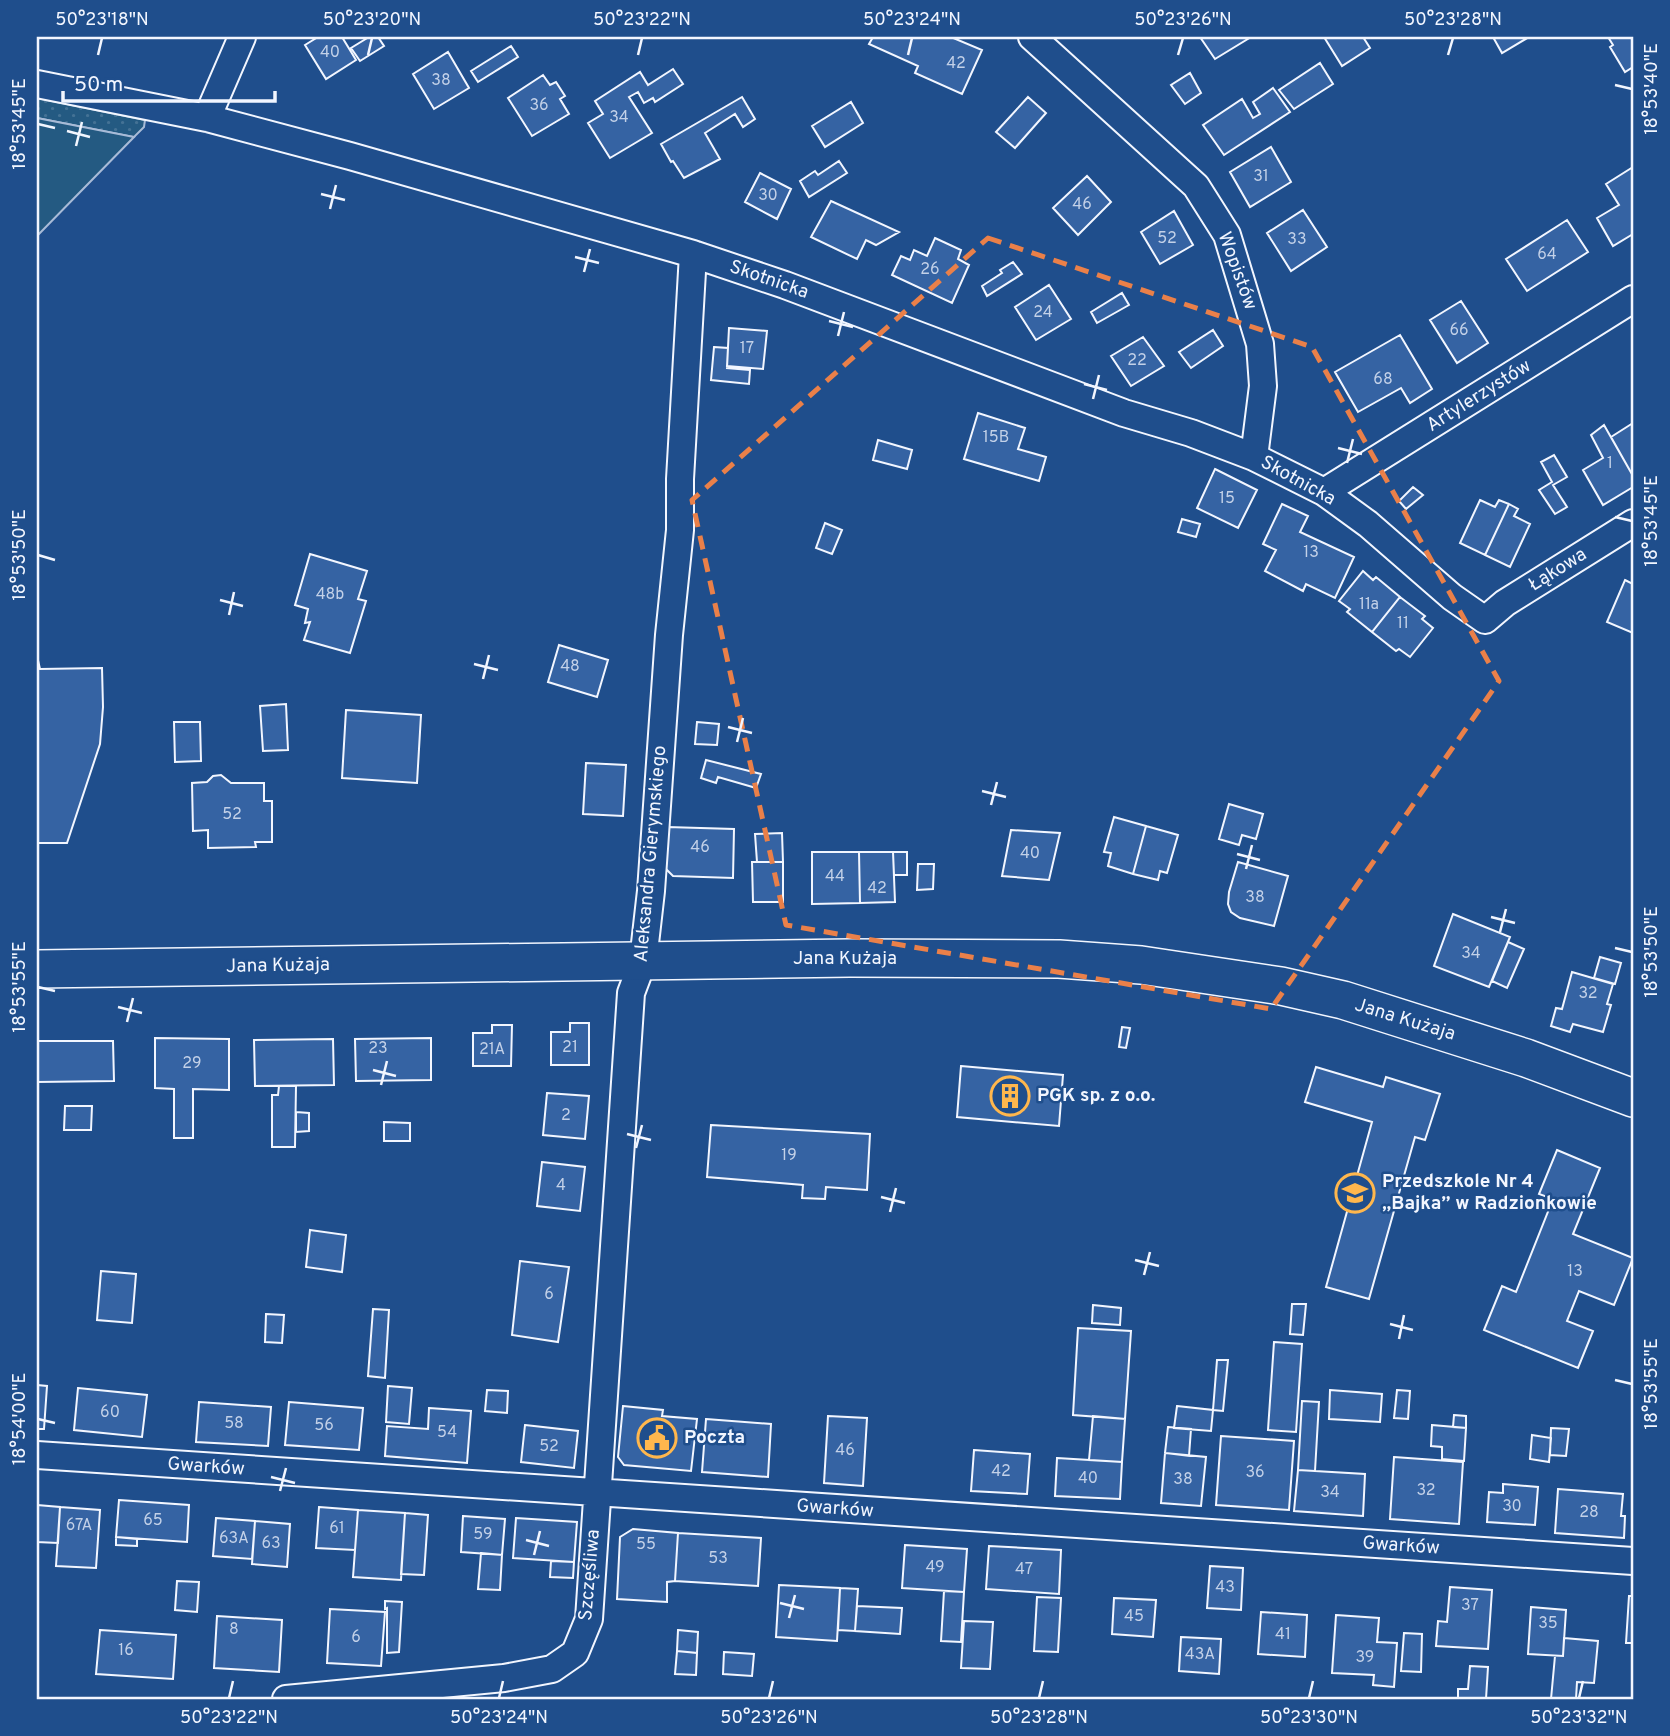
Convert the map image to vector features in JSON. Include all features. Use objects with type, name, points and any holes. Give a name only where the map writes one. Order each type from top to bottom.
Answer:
[{"type":"street","points":[[207,118],[242,37]]},
{"type":"street","name":"Wopistów","points":[[1032,37],[1196,186],[1227,235],[1260,344],[1262,386],[1254,457]]},
{"type":"street","name":"Skotnicka","points":[[37,84],[207,118],[693,254],[785,285],[1112,409],[1191,433],[1254,457],[1324,492],[1368,524],[1452,597],[1485,620]]},
{"type":"street","name":"Aleksandra Gierymskiego","points":[[596,1493],[631,993],[643,961],[651,891],[669,635],[681,521],[680,480],[693,254]]},
{"type":"street","name":"Artylerzystów","points":[[1324,492],[1633,299]]},
{"type":"street","name":"Łąkowa","points":[[1485,620],[1505,603],[1633,523]]},
{"type":"street","name":"Jana Kużaja","points":[[37,969],[850,958],[1059,959],[1141,965],[1281,986],[1397,1016],[1526,1058],[1633,1098]]},
{"type":"street","name":"Gwarków","points":[[37,1455],[1633,1561]]},
{"type":"street","name":"Szczęśliwa","points":[[286,1699],[504,1678],[552,1669],[575,1653],[589,1619],[596,1493]]},
{"type":"highlighted area","points":[[988,238],[1312,347],[1499,681],[1271,1009],[786,925],[692,500]]},
{"type":"shaded area","points":[[37,98],[145,120],[144,127],[134,137],[37,118]]},
{"type":"shaded area","points":[[37,118],[134,137],[37,236]]},
{"type":"building","points":[[318,37],[342,37],[356,60],[326,79],[305,45]]},
{"type":"building","points":[[369,37],[378,37],[384,46],[360,61],[351,48]]},
{"type":"building","points":[[873,37],[951,37],[982,50],[962,94],[915,73],[918,66],[869,44]]},
{"type":"building","points":[[1200,37],[1251,37],[1215,59]]},
{"type":"building","points":[[1324,37],[1363,37],[1370,48],[1342,66]]},
{"type":"building","points":[[1493,37],[1529,37],[1502,53]]},
{"type":"building","points":[[1608,37],[1633,37],[1633,67],[1625,72],[1610,47],[1613,45]]},
{"type":"building","points":[[511,46],[518,57],[478,82],[471,71]]},
{"type":"building","points":[[448,52],[469,88],[434,109],[413,74]]},
{"type":"building","points":[[1320,63],[1333,84],[1294,109],[1279,90]]},
{"type":"building","points":[[673,69],[683,84],[655,102],[653,98],[644,103],[638,92],[629,97],[652,133],[610,158],[588,123],[603,114],[595,101],[640,72],[648,85]]},
{"type":"building","points":[[1190,73],[1201,93],[1185,104],[1171,85]]},
{"type":"building","points":[[543,75],[550,85],[556,82],[565,96],[560,99],[569,114],[532,136],[508,98]]},
{"type":"building","points":[[1273,88],[1290,112],[1224,155],[1203,125],[1242,99],[1253,118],[1260,114],[1253,102]]},
{"type":"building","points":[[742,97],[755,119],[743,127],[735,114],[705,133],[720,159],[684,178],[661,144]]},
{"type":"building","points":[[1028,97],[1046,113],[1015,148],[996,132]]},
{"type":"building","points":[[851,102],[863,123],[825,147],[812,126]]},
{"type":"building","points":[[1271,147],[1291,182],[1250,207],[1230,172]]},
{"type":"building","points":[[839,161],[847,173],[809,197],[800,181],[815,171],[818,175]]},
{"type":"building","points":[[1633,167],[1633,234],[1613,246],[1597,218],[1619,205],[1606,184]]},
{"type":"building","points":[[760,173],[791,189],[777,219],[745,202]]},
{"type":"building","points":[[1087,176],[1111,202],[1078,235],[1053,208]]},
{"type":"building","points":[[831,201],[899,232],[876,245],[866,240],[857,259],[811,237]]},
{"type":"building","points":[[1303,210],[1327,247],[1291,271],[1267,233]]},
{"type":"building","points":[[1174,211],[1193,245],[1160,264],[1141,232]]},
{"type":"building","points":[[1567,220],[1588,252],[1527,291],[1506,259]]},
{"type":"building","points":[[935,238],[961,250],[958,259],[969,265],[952,303],[892,275],[901,256],[910,260],[914,250],[927,256]]},
{"type":"building","points":[[1013,262],[1022,274],[987,296],[982,286]]},
{"type":"building","points":[[1049,285],[1071,319],[1036,340],[1015,307]]},
{"type":"building","points":[[1122,293],[1129,305],[1097,323],[1091,312]]},
{"type":"building","points":[[1461,301],[1488,343],[1457,363],[1430,320]]},
{"type":"building","points":[[729,328],[767,331],[763,369],[727,366]]},
{"type":"building","points":[[1213,330],[1223,346],[1191,368],[1179,352]]},
{"type":"building","points":[[1400,335],[1432,389],[1410,403],[1401,388],[1358,412],[1335,372]]},
{"type":"building","points":[[1143,337],[1164,366],[1131,386],[1111,356]]},
{"type":"building","points":[[714,347],[728,348],[727,368],[750,370],[749,384],[711,380]]},
{"type":"building","points":[[978,413],[1025,428],[1018,449],[1046,457],[1039,481],[964,459]]},
{"type":"building","points":[[1633,423],[1633,476],[1611,437]]},
{"type":"building","points":[[1604,425],[1633,476],[1633,487],[1603,505],[1583,470],[1603,458],[1591,435]]},
{"type":"building","points":[[878,440],[912,450],[907,469],[873,460]]},
{"type":"building","points":[[1554,455],[1567,477],[1553,485],[1567,507],[1555,514],[1539,490],[1552,482],[1541,462]]},
{"type":"building","points":[[1215,469],[1257,490],[1238,528],[1197,508]]},
{"type":"building","points":[[1413,487],[1423,495],[1406,509],[1399,501]]},
{"type":"building","points":[[1480,500],[1495,507],[1499,500],[1509,504],[1485,555],[1460,543]]},
{"type":"building","points":[[1282,504],[1308,516],[1300,532],[1354,557],[1335,598],[1306,584],[1303,591],[1265,571],[1276,550],[1263,544]]},
{"type":"building","points":[[1509,504],[1518,509],[1514,516],[1530,524],[1510,567],[1485,555]]},
{"type":"building","points":[[1182,519],[1200,524],[1196,537],[1178,532]]},
{"type":"building","points":[[825,523],[842,530],[832,554],[816,548]]},
{"type":"building","points":[[310,554],[367,571],[358,599],[366,601],[350,653],[304,640],[310,622],[305,623],[308,609],[295,605]]},
{"type":"building","points":[[1363,571],[1373,580],[1376,577],[1400,597],[1372,632],[1347,612],[1350,609],[1339,601]]},
{"type":"building","points":[[1625,580],[1633,584],[1633,633],[1607,622]]},
{"type":"building","points":[[1400,597],[1425,616],[1422,619],[1433,628],[1410,657],[1399,649],[1396,651],[1372,632]]},
{"type":"building","points":[[559,645],[608,660],[597,697],[548,682]]},
{"type":"building","points":[[37,656],[40,669],[102,668],[100,744],[67,843],[37,843]]},
{"type":"building","points":[[286,704],[288,750],[263,751],[260,706]]},
{"type":"building","points":[[346,710],[421,715],[417,783],[342,778]]},
{"type":"building","points":[[174,722],[200,722],[201,761],[175,762]]},
{"type":"building","points":[[697,722],[719,724],[717,745],[695,744]]},
{"type":"building","points":[[706,760],[761,774],[756,788],[718,777],[716,783],[701,778]]},
{"type":"building","points":[[586,763],[626,765],[623,816],[583,814]]},
{"type":"building","points":[[221,775],[231,783],[264,783],[264,801],[272,801],[272,842],[255,842],[256,847],[208,848],[208,830],[193,831],[192,783],[207,782],[213,776]]},
{"type":"building","points":[[1229,804],[1263,814],[1256,839],[1242,835],[1239,845],[1219,839]]},
{"type":"building","points":[[1114,817],[1146,826],[1133,874],[1108,866],[1111,853],[1104,852]]},
{"type":"building","points":[[1146,826],[1178,835],[1167,873],[1160,871],[1158,880],[1133,874]]},
{"type":"building","points":[[667,827],[734,829],[733,878],[673,876],[665,868]]},
{"type":"building","points":[[1011,830],[1060,833],[1049,880],[1002,876]]},
{"type":"building","points":[[782,833],[783,862],[757,862],[755,834]]},
{"type":"building","points":[[812,852],[859,852],[860,903],[812,904]]},
{"type":"building","points":[[859,852],[893,852],[895,902],[860,903]]},
{"type":"building","points":[[893,852],[907,852],[907,875],[894,875]]},
{"type":"building","points":[[752,862],[783,862],[783,902],[753,902]]},
{"type":"building","points":[[1238,862],[1288,876],[1274,926],[1240,918],[1231,912],[1228,904],[1229,892]]},
{"type":"building","points":[[918,864],[934,864],[933,889],[917,890]]},
{"type":"building","points":[[1453,914],[1510,937],[1489,987],[1434,966]]},
{"type":"building","points":[[1508,942],[1524,949],[1507,988],[1492,981]]},
{"type":"building","points":[[1600,957],[1621,963],[1615,984],[1594,978]]},
{"type":"building","points":[[1572,972],[1613,984],[1607,1004],[1611,1005],[1603,1032],[1573,1024],[1570,1032],[1551,1026],[1556,1008],[1562,1009]]},
{"type":"building","points":[[570,1023],[589,1023],[589,1065],[551,1065],[551,1032],[570,1032]]},
{"type":"building","points":[[492,1025],[512,1025],[511,1066],[473,1066],[473,1033],[492,1033]]},
{"type":"building","points":[[1122,1027],[1130,1028],[1126,1048],[1119,1047]]},
{"type":"building","points":[[155,1038],[229,1039],[229,1090],[193,1089],[193,1138],[174,1138],[174,1089],[155,1088]]},
{"type":"building","points":[[431,1038],[431,1080],[356,1081],[355,1039]]},
{"type":"building","points":[[333,1039],[334,1085],[255,1086],[254,1040]]},
{"type":"building","points":[[37,1041],[113,1041],[114,1081],[37,1082]]},
{"type":"building","name":"PGK sp. z o.o.","points":[[961,1066],[1063,1075],[1059,1126],[957,1117]]},
{"type":"building","points":[[1316,1067],[1383,1087],[1386,1077],[1440,1094],[1425,1140],[1415,1137],[1369,1299],[1326,1287],[1372,1122],[1305,1102]]},
{"type":"building","points":[[279,1086],[296,1086],[295,1147],[272,1147],[272,1095],[278,1095]]},
{"type":"building","points":[[547,1093],[589,1096],[585,1139],[543,1135]]},
{"type":"building","points":[[65,1106],[92,1106],[91,1130],[64,1130]]},
{"type":"building","points":[[296,1112],[309,1113],[309,1131],[296,1132]]},
{"type":"building","points":[[384,1122],[410,1123],[410,1141],[384,1141]]},
{"type":"building","points":[[711,1125],[870,1134],[867,1190],[826,1187],[825,1199],[802,1198],[803,1185],[707,1177]]},
{"type":"building","points":[[1557,1150],[1600,1168],[1573,1234],[1633,1258],[1614,1305],[1579,1291],[1567,1321],[1593,1331],[1578,1368],[1484,1330],[1502,1286],[1516,1292],[1553,1199],[1539,1194]]},
{"type":"building","points":[[542,1162],[585,1167],[580,1211],[537,1206]]},
{"type":"building","points":[[310,1230],[346,1235],[342,1272],[306,1267]]},
{"type":"building","points":[[520,1261],[569,1267],[558,1342],[512,1335]]},
{"type":"building","points":[[101,1271],[136,1274],[132,1323],[97,1320]]},
{"type":"building","points":[[1292,1304],[1306,1304],[1303,1335],[1290,1334]]},
{"type":"building","points":[[1093,1305],[1121,1308],[1120,1325],[1092,1323]]},
{"type":"building","points":[[373,1309],[389,1310],[385,1378],[368,1376]]},
{"type":"building","points":[[266,1314],[284,1315],[282,1343],[265,1342]]},
{"type":"building","points":[[1078,1328],[1131,1331],[1125,1419],[1073,1415]]},
{"type":"building","points":[[1274,1342],[1302,1344],[1296,1432],[1268,1430]]},
{"type":"building","points":[[1217,1360],[1228,1360],[1223,1411],[1213,1410]]},
{"type":"building","points":[[37,1385],[47,1386],[44,1429],[37,1429]]},
{"type":"building","points":[[388,1386],[412,1388],[409,1424],[386,1422]]},
{"type":"building","points":[[78,1388],[147,1395],[142,1437],[74,1430]]},
{"type":"building","points":[[487,1390],[508,1391],[507,1413],[485,1411]]},
{"type":"building","points":[[1330,1390],[1382,1394],[1380,1422],[1329,1419]]},
{"type":"building","points":[[1397,1390],[1410,1391],[1408,1419],[1394,1418]]},
{"type":"building","points":[[1302,1401],[1319,1402],[1315,1471],[1298,1470]]},
{"type":"building","points":[[199,1402],[271,1407],[268,1446],[196,1442]]},
{"type":"building","points":[[289,1402],[363,1408],[359,1450],[285,1445]]},
{"type":"building","name":"Poczta","points":[[623,1406],[663,1410],[662,1416],[697,1419],[691,1471],[624,1465],[618,1457]]},
{"type":"building","points":[[1177,1406],[1213,1410],[1211,1431],[1174,1428]]},
{"type":"building","points":[[429,1408],[471,1411],[467,1463],[385,1456],[387,1426],[428,1429]]},
{"type":"building","points":[[1454,1415],[1466,1416],[1466,1428],[1453,1427]]},
{"type":"building","points":[[828,1416],[867,1418],[863,1486],[824,1483]]},
{"type":"building","points":[[1093,1416],[1125,1419],[1122,1462],[1089,1460]]},
{"type":"building","points":[[706,1419],[771,1424],[768,1477],[702,1472]]},
{"type":"building","points":[[525,1425],[578,1431],[574,1468],[521,1462]]},
{"type":"building","points":[[1432,1425],[1466,1428],[1464,1461],[1442,1459],[1442,1447],[1431,1446]]},
{"type":"building","points":[[1168,1427],[1191,1429],[1189,1456],[1165,1453]]},
{"type":"building","points":[[1551,1428],[1569,1429],[1566,1456],[1550,1455]]},
{"type":"building","points":[[1532,1435],[1551,1438],[1549,1462],[1530,1459]]},
{"type":"building","points":[[1221,1436],[1294,1441],[1289,1510],[1216,1505]]},
{"type":"building","points":[[974,1450],[1030,1454],[1027,1494],[971,1491]]},
{"type":"building","points":[[1165,1453],[1206,1457],[1201,1506],[1161,1503]]},
{"type":"building","points":[[1394,1457],[1463,1462],[1459,1524],[1390,1519]]},
{"type":"building","points":[[1057,1458],[1122,1462],[1120,1499],[1055,1496]]},
{"type":"building","points":[[1298,1470],[1365,1474],[1363,1516],[1294,1511]]},
{"type":"building","points":[[1503,1484],[1538,1487],[1535,1525],[1487,1522],[1489,1492],[1503,1493]]},
{"type":"building","points":[[1558,1489],[1623,1494],[1621,1516],[1625,1516],[1624,1538],[1555,1533]]},
{"type":"building","points":[[119,1500],[189,1505],[187,1542],[116,1537]]},
{"type":"building","points":[[37,1505],[60,1507],[58,1543],[37,1542]]},
{"type":"building","points":[[60,1507],[100,1510],[96,1568],[56,1566]]},
{"type":"building","points":[[319,1507],[358,1510],[355,1550],[316,1548]]},
{"type":"building","points":[[358,1510],[405,1513],[401,1580],[353,1577]]},
{"type":"building","points":[[405,1513],[428,1515],[424,1575],[401,1574]]},
{"type":"building","points":[[463,1516],[505,1519],[502,1555],[461,1552]]},
{"type":"building","points":[[216,1518],[255,1521],[252,1559],[213,1556]]},
{"type":"building","points":[[516,1518],[577,1522],[574,1562],[513,1558]]},
{"type":"building","points":[[255,1521],[290,1524],[287,1567],[252,1564]]},
{"type":"building","points":[[633,1529],[678,1533],[675,1581],[667,1582],[667,1602],[617,1599],[620,1537]]},
{"type":"building","points":[[678,1533],[761,1538],[758,1586],[675,1581]]},
{"type":"building","points":[[116,1537],[137,1539],[137,1546],[116,1545]]},
{"type":"building","points":[[905,1545],[967,1549],[964,1592],[902,1588]]},
{"type":"building","points":[[989,1546],[1061,1550],[1059,1594],[986,1589]]},
{"type":"building","points":[[481,1553],[502,1555],[500,1590],[478,1589]]},
{"type":"building","points":[[551,1561],[574,1562],[573,1578],[550,1577]]},
{"type":"building","points":[[1210,1566],[1243,1568],[1241,1610],[1207,1608]]},
{"type":"building","points":[[177,1581],[199,1582],[197,1612],[175,1610]]},
{"type":"building","points":[[779,1585],[840,1588],[837,1641],[776,1637]]},
{"type":"building","points":[[1450,1587],[1492,1590],[1488,1649],[1436,1646],[1438,1621],[1447,1622]]},
{"type":"building","points":[[840,1588],[858,1589],[855,1631],[838,1630]]},
{"type":"building","points":[[944,1591],[964,1592],[961,1642],[941,1641]]},
{"type":"building","points":[[1629,1596],[1633,1596],[1633,1643],[1626,1643]]},
{"type":"building","points":[[1037,1597],[1061,1598],[1058,1652],[1034,1651]]},
{"type":"building","points":[[1114,1598],[1156,1600],[1153,1637],[1112,1634]]},
{"type":"building","points":[[385,1601],[402,1602],[399,1652],[387,1653]]},
{"type":"building","points":[[857,1606],[902,1608],[900,1634],[855,1631]]},
{"type":"building","points":[[1531,1607],[1566,1610],[1563,1656],[1528,1654]]},
{"type":"building","points":[[330,1609],[385,1612],[381,1666],[327,1663]]},
{"type":"building","points":[[1261,1612],[1307,1615],[1305,1657],[1258,1654]]},
{"type":"building","points":[[1336,1615],[1379,1618],[1377,1642],[1397,1643],[1394,1687],[1373,1685],[1374,1675],[1332,1673]]},
{"type":"building","points":[[217,1616],[282,1620],[279,1672],[214,1668]]},
{"type":"building","points":[[964,1621],[993,1622],[990,1669],[961,1668]]},
{"type":"building","points":[[100,1630],[176,1635],[173,1679],[96,1674]]},
{"type":"building","points":[[678,1630],[698,1632],[697,1653],[677,1651]]},
{"type":"building","points":[[1404,1633],[1422,1634],[1421,1672],[1401,1671]]},
{"type":"building","points":[[1181,1637],[1221,1639],[1219,1674],[1179,1671]]},
{"type":"building","points":[[1564,1638],[1598,1641],[1594,1683],[1577,1682],[1576,1699],[1551,1699],[1555,1656],[1563,1656]]},
{"type":"building","points":[[677,1651],[697,1653],[696,1675],[675,1674]]},
{"type":"building","points":[[724,1652],[754,1654],[752,1676],[723,1674]]},
{"type":"building","points":[[1470,1666],[1488,1667],[1486,1699],[1458,1699],[1458,1689],[1468,1689]]},
{"type":"place","name":"PGK sp. z o.o.","points":[[1010,1096]]},
{"type":"place","name":"Przedszkole Nr 4 „Bajka” w Radzionkowie","points":[[1355,1193]]},
{"type":"place","name":"Poczta","points":[[657,1438]]}]
